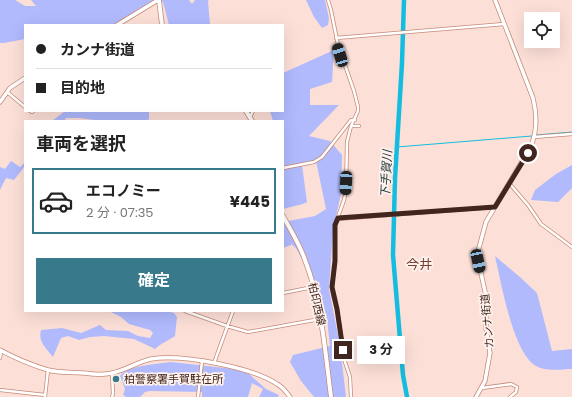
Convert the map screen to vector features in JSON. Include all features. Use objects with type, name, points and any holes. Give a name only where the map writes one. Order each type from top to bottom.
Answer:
[{"type":"main road","points":[[158,0],[162,24]]},
{"type":"main road","name":"柏印西線","points":[[284,218],[302,253],[313,287],[320,319],[331,397]]},
{"type":"street","points":[[118,24],[158,0]]},
{"type":"street","points":[[328,0],[336,38],[357,102],[358,111],[351,126],[347,142],[344,200],[335,225],[335,261],[332,287],[345,362],[350,377],[351,397]]},
{"type":"street","name":"カンナ街道","points":[[476,397],[482,388],[487,373],[490,352],[486,324],[486,296],[477,255],[485,226],[528,153],[534,136],[536,118],[533,98],[495,0]]},
{"type":"street","points":[[336,38],[505,24]]},
{"type":"street","points":[[0,102],[14,84],[24,79]]},
{"type":"street","points":[[7,92],[24,106]]},
{"type":"street","points":[[284,168],[314,162],[322,157],[351,120],[355,120]]},
{"type":"street","points":[[351,126],[359,126]]},
{"type":"street","points":[[534,136],[572,134]]},
{"type":"street","points":[[509,183],[528,205],[540,224],[572,247]]},
{"type":"street","points":[[338,218],[495,207]]},
{"type":"street","points":[[284,293],[313,287]]},
{"type":"street","points":[[188,312],[248,332],[320,319]]},
{"type":"street","points":[[214,364],[233,312]]},
{"type":"street","points":[[0,358],[1,350],[12,356],[48,370],[100,374],[112,373],[139,362],[152,359],[178,358],[202,361],[247,371],[276,383],[282,387],[290,397]]},
{"type":"street","points":[[198,397],[202,361]]},
{"type":"street","points":[[0,390],[45,396],[48,370]]},
{"type":"street","points":[[112,373],[112,397]]},
{"type":"street","points":[[482,388],[511,384],[515,385],[517,387],[516,392],[510,397]]},
{"type":"shaded area","points":[[0,0],[15,0],[25,6],[36,6],[31,0],[189,0],[192,4],[195,0],[209,0],[210,24],[169,24],[163,2],[153,2],[140,8],[119,24],[24,24],[24,39],[0,43]]},
{"type":"shaded area","points":[[306,0],[325,0],[329,18],[328,25],[322,28],[314,17]]},
{"type":"shaded area","points":[[334,50],[332,82],[310,89],[310,105],[339,105],[309,136],[330,141],[342,155],[341,194],[333,229],[329,289],[340,346],[346,397],[314,397],[301,381],[290,362],[293,355],[330,346],[327,319],[319,292],[296,248],[291,244],[284,248],[284,222],[315,216],[326,209],[316,161],[302,165],[307,202],[284,209],[284,120],[273,120],[270,112],[284,112],[284,73]]},
{"type":"shaded area","points":[[64,112],[149,112],[149,119],[148,120],[94,120],[66,118],[65,120],[53,120]]},
{"type":"shaded area","points":[[11,161],[20,167],[24,163],[24,167],[14,180],[6,178],[0,190],[0,167],[5,169]]},
{"type":"shaded area","points":[[572,165],[572,188],[558,202],[531,200],[535,190],[556,174]]},
{"type":"shaded area","points":[[495,256],[537,293],[552,351],[572,349],[572,369],[544,369],[536,366],[528,359],[521,347],[509,316]]},
{"type":"shaded area","points":[[111,312],[174,313],[177,317],[175,336],[155,349],[134,339],[104,336],[90,337],[79,340],[68,336],[61,338],[53,357],[40,338],[41,330],[62,328],[81,333],[100,325],[106,330],[128,331],[138,336],[150,338],[153,333],[150,330],[129,324],[121,317]]},
{"type":"shaded area","points":[[171,362],[234,369],[249,374],[266,389],[279,395],[278,397],[259,397],[263,389],[252,383],[248,397],[202,397],[202,392],[150,391],[145,392],[140,397],[126,397],[123,395],[125,389],[120,376],[124,372],[136,367]]},
{"type":"waterway","name":"下手賀川","points":[[404,0],[395,178],[393,255],[403,375],[407,397]]},
{"type":"waterway","points":[[537,135],[572,132]]},
{"type":"waterway","points":[[397,147],[532,136]]},
{"type":"place","name":"柏警察署手賀駐在所","points":[[116,379]]},
{"type":"district","name":"今井","points":[[419,264]]},
{"type":"route","points":[[343,350],[332,287],[336,241],[335,225],[338,218],[495,207],[528,153]]}]
